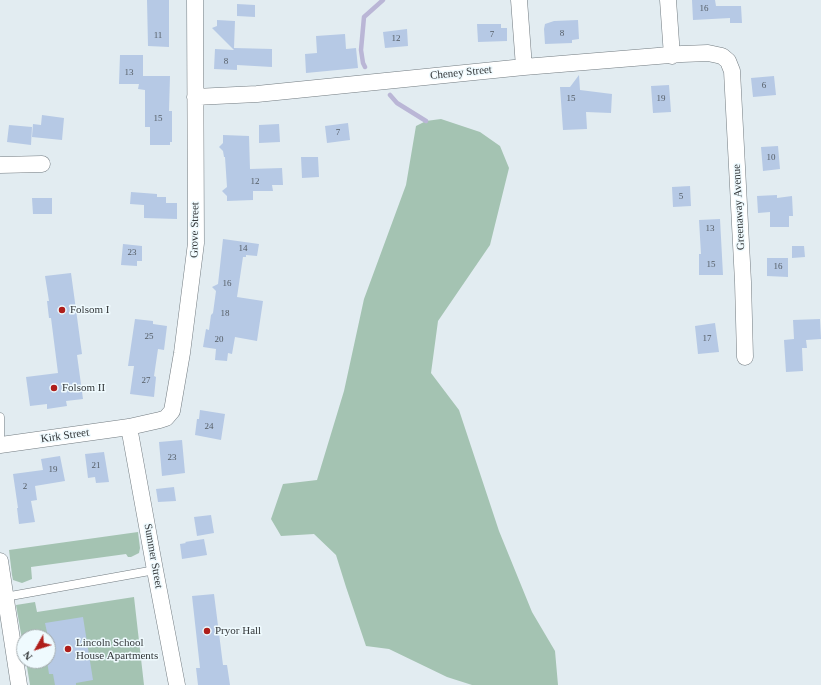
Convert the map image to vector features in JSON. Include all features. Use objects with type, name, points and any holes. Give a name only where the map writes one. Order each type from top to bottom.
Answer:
[{"type":"street","name":"Grove Street","points":[[129,426],[166,418],[172,411],[184,339],[196,243],[195,0]]},
{"type":"street","points":[[519,0],[524,67]]},
{"type":"street","points":[[668,0],[672,56]]},
{"type":"street","name":"Cheney Street","points":[[195,97],[257,94],[524,67],[708,53],[718,54],[726,58]]},
{"type":"street","name":"Greenaway Avenue","points":[[726,58],[730,63],[733,85],[743,282],[744,357]]},
{"type":"street","points":[[0,165],[42,164]]},
{"type":"street","name":"Kirk Street","points":[[0,445],[129,426]]},
{"type":"street","name":"Summer Street","points":[[129,426],[177,685]]},
{"type":"street","points":[[0,561],[19,685]]},
{"type":"lane","points":[[0,416],[0,445]]},
{"type":"lane","points":[[5,597],[155,570]]},
{"type":"green space","points":[[441,119],[480,132],[500,146],[509,168],[490,245],[438,321],[431,373],[459,410],[499,531],[532,612],[555,651],[558,685],[472,685],[447,677],[389,649],[366,646],[336,555],[314,534],[281,536],[271,519],[283,484],[317,480],[344,391],[364,299],[406,185],[416,126],[426,121]]},
{"type":"green space","points":[[138,532],[140,548],[139,553],[131,557],[128,557],[126,554],[31,567],[32,579],[22,583],[13,580],[9,550]]},
{"type":"green space","points":[[134,597],[144,685],[30,685],[27,669],[56,669],[56,629],[20,629],[16,605],[35,602],[37,612]]},
{"type":"building","points":[[147,0],[169,0],[169,47],[148,46]]},
{"type":"building","points":[[692,0],[715,0],[716,6],[741,6],[742,23],[730,23],[730,18],[693,20]]},
{"type":"building","points":[[237,4],[255,5],[255,17],[237,16]]},
{"type":"building","points":[[217,20],[235,21],[234,48],[272,49],[272,67],[237,65],[237,70],[214,69],[215,49],[234,50],[212,28],[217,26]]},
{"type":"building","points":[[578,20],[579,39],[572,40],[572,43],[545,44],[545,24],[554,21]]},
{"type":"building","points":[[477,24],[501,24],[501,28],[507,28],[507,41],[478,42]]},
{"type":"building","points":[[407,29],[408,46],[385,48],[383,32]]},
{"type":"building","points":[[345,34],[346,49],[356,48],[358,68],[306,73],[305,54],[317,53],[316,36]]},
{"type":"building","points":[[120,55],[143,55],[143,76],[170,76],[169,111],[172,111],[172,142],[170,142],[170,145],[150,145],[150,127],[145,127],[145,90],[138,89],[139,84],[119,84]]},
{"type":"building","points":[[579,75],[580,90],[612,94],[611,113],[586,112],[587,129],[563,130],[560,87],[570,87]]},
{"type":"building","points":[[774,76],[776,95],[753,97],[751,78]]},
{"type":"building","points":[[669,85],[671,112],[653,113],[651,86]]},
{"type":"building","points":[[42,115],[64,118],[62,140],[32,137],[33,124],[41,125]]},
{"type":"building","points":[[348,123],[350,140],[327,143],[325,126]]},
{"type":"building","points":[[279,124],[280,142],[259,143],[259,125]]},
{"type":"building","points":[[9,125],[32,127],[31,145],[7,142]]},
{"type":"building","points":[[223,135],[249,136],[250,169],[282,168],[283,185],[272,185],[273,191],[253,191],[253,200],[227,201],[227,196],[222,191],[227,187],[225,157],[223,151],[219,147],[223,143]]},
{"type":"building","points":[[778,146],[780,169],[763,171],[761,147]]},
{"type":"building","points":[[301,157],[318,157],[319,177],[302,178]]},
{"type":"building","points":[[690,186],[691,206],[673,207],[672,187]]},
{"type":"building","points":[[131,192],[157,194],[157,197],[166,197],[166,203],[177,203],[177,219],[144,218],[144,205],[130,204]]},
{"type":"building","points":[[777,195],[777,198],[792,196],[793,216],[789,216],[789,227],[770,227],[770,212],[758,213],[757,196]]},
{"type":"building","points":[[32,198],[52,198],[52,214],[33,214]]},
{"type":"building","points":[[720,219],[723,275],[699,275],[699,254],[701,254],[699,220]]},
{"type":"building","points":[[223,239],[259,244],[257,256],[246,255],[246,257],[243,257],[237,297],[263,301],[257,341],[235,337],[232,354],[228,353],[227,361],[215,360],[216,349],[203,347],[206,329],[209,330],[211,315],[213,313],[216,291],[212,287],[218,284]]},
{"type":"building","points":[[123,244],[142,246],[142,261],[137,261],[137,266],[121,265]]},
{"type":"building","points":[[792,246],[804,246],[805,257],[792,258]]},
{"type":"building","points":[[767,258],[788,258],[788,277],[767,276]]},
{"type":"building","points":[[71,273],[82,354],[77,355],[83,399],[66,401],[67,406],[47,409],[47,404],[30,406],[26,377],[58,373],[51,318],[49,318],[47,301],[49,301],[45,276]]},
{"type":"building","points":[[135,319],[153,321],[153,324],[167,326],[164,350],[158,349],[154,376],[156,377],[154,397],[130,394],[134,366],[128,366]]},
{"type":"building","points":[[820,319],[821,339],[806,340],[807,348],[802,348],[803,371],[786,372],[784,340],[794,339],[793,320]]},
{"type":"building","points":[[715,323],[719,352],[698,354],[695,326]]},
{"type":"building","points":[[200,410],[225,414],[221,440],[195,435]]},
{"type":"building","points":[[182,440],[185,473],[162,476],[159,442]]},
{"type":"building","points":[[104,452],[109,482],[96,483],[95,477],[88,478],[85,454]]},
{"type":"building","points":[[60,456],[65,481],[35,486],[37,500],[31,501],[35,522],[19,524],[13,474],[43,470],[41,459]]},
{"type":"building","points":[[174,487],[176,501],[158,502],[156,489]]},
{"type":"building","points":[[211,515],[214,533],[197,536],[194,517]]},
{"type":"building","points":[[204,539],[207,555],[182,559],[180,544]]},
{"type":"building","name":"Pryor Hall","points":[[214,594],[223,665],[227,665],[230,685],[198,685],[196,668],[200,668],[192,596]]},
{"type":"building","name":"Lincoln School House Apartments","points":[[83,617],[93,680],[76,683],[76,685],[55,685],[53,674],[49,674],[48,669],[56,669],[56,629],[46,629],[45,623]]},
{"type":"waterway","points":[[365,67],[361,50],[364,17],[383,0]]},
{"type":"waterway","points":[[390,95],[397,103],[426,121]]},
{"type":"place","name":"Folsom I","points":[[62,310]]},
{"type":"place","name":"Folsom II","points":[[54,388]]},
{"type":"place","name":"Pryor Hall","points":[[207,631]]},
{"type":"place","name":"Lincoln School House Apartments","points":[[68,649]]}]
